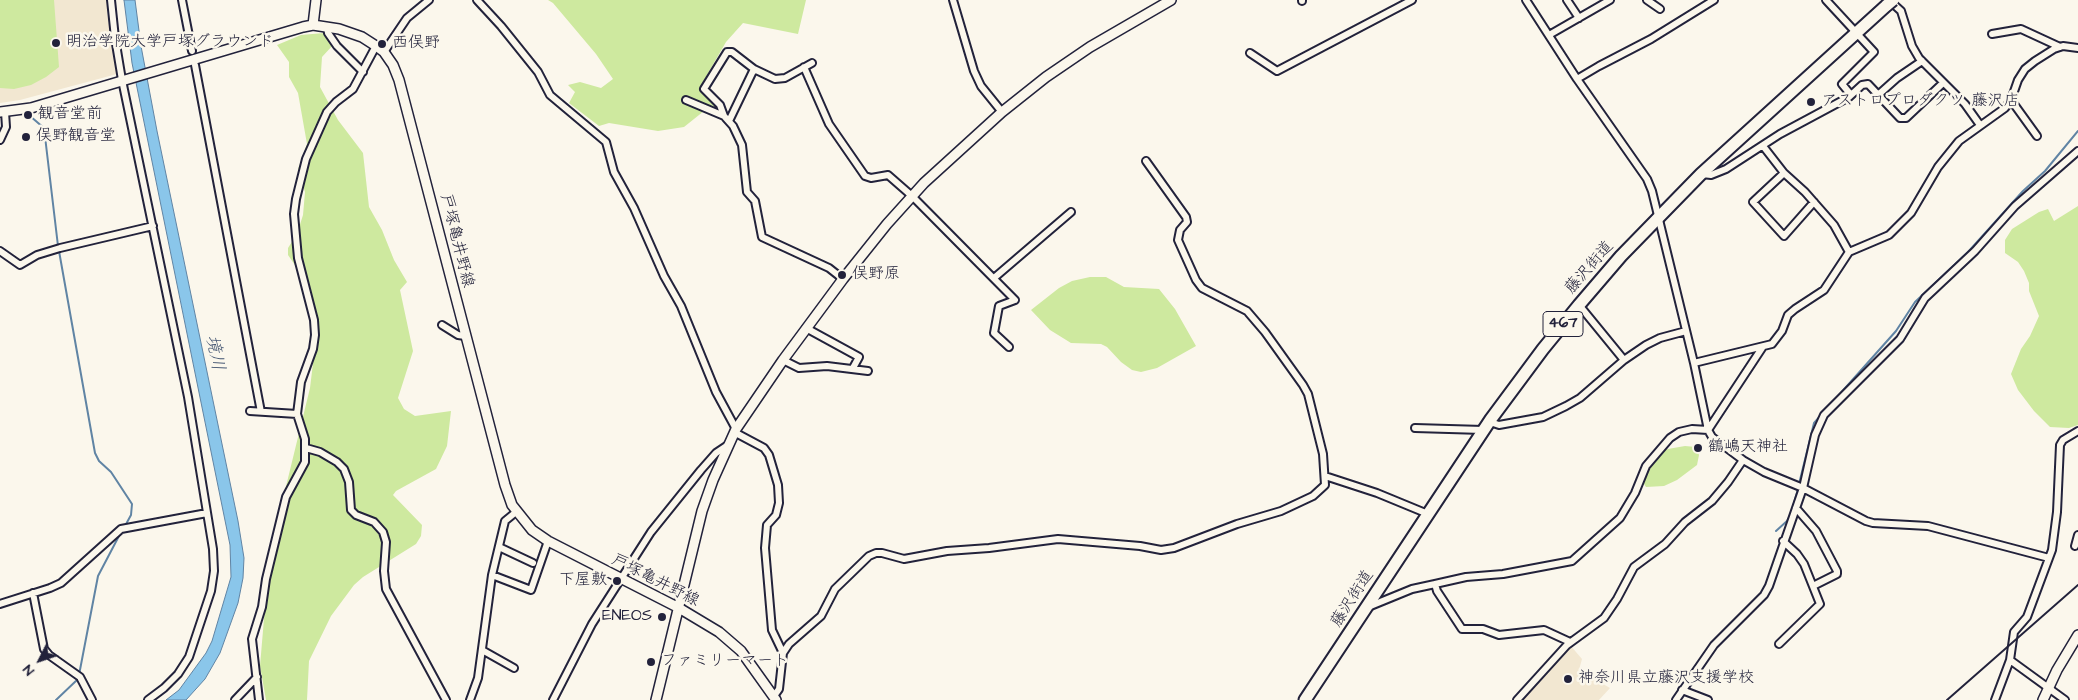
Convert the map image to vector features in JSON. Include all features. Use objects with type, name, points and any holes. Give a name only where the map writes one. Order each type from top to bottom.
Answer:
[{"type":"highway","name":"藤沢街道","points":[[1306,700],[1487,426],[1543,349],[1578,305],[1658,216],[1700,174],[1890,2]]},
{"type":"main road","points":[[656,700],[702,511],[735,431],[806,328],[843,279],[912,196],[1002,112],[1072,59],[1171,0]]},
{"type":"main road","points":[[313,25],[315,1]]},
{"type":"main road","points":[[2,112],[31,108],[313,25],[350,33],[380,49]]},
{"type":"main road","name":"戸塚亀井野線","points":[[380,49],[393,65],[399,80],[505,485],[516,512],[532,530],[548,541],[679,608],[719,632],[741,651],[775,698]]},
{"type":"main road","points":[[2043,700],[2078,635]]},
{"type":"street","points":[[111,0],[115,38],[188,397],[213,549],[214,571],[211,591],[189,657],[178,674],[148,700]]},
{"type":"street","points":[[182,0],[192,51]]},
{"type":"street","points":[[259,700],[252,640],[262,607],[266,579],[286,497],[305,462],[306,448],[297,414],[301,382],[313,349],[315,335],[314,320],[298,258],[294,214],[296,199],[306,159],[327,112],[336,102],[354,89],[363,72],[380,49],[407,18],[429,0]]},
{"type":"street","points":[[477,0],[501,26],[538,72],[550,95],[606,142],[614,172],[634,208],[664,276],[680,306],[716,392],[735,431],[764,448],[769,455],[778,485],[779,503],[776,515],[768,525],[765,534],[765,561],[772,630],[782,653],[779,689],[775,698]]},
{"type":"street","points":[[953,0],[974,71],[981,86],[1002,112]]},
{"type":"street","points":[[1250,53],[1277,72],[1412,0]]},
{"type":"street","points":[[1526,0],[1577,79],[1647,178],[1694,363],[1708,430],[1712,437],[1743,460],[1764,472],[1803,488],[1853,516],[1873,523],[1928,526],[2049,558]]},
{"type":"street","points":[[1568,0],[1579,18]]},
{"type":"street","points":[[1549,35],[1610,0]]},
{"type":"street","points":[[1647,0],[1660,9]]},
{"type":"street","points":[[1577,79],[1598,66],[1652,39],[1714,0]]},
{"type":"street","points":[[1826,0],[1874,52],[1842,84],[1851,95]]},
{"type":"street","points":[[1890,2],[1901,11],[1912,46],[1922,61],[1965,104],[1980,125]]},
{"type":"street","points":[[328,27],[328,33],[338,46],[363,72]]},
{"type":"street","points":[[1992,34],[2021,29],[2060,47],[2078,48]]},
{"type":"street","points":[[1694,363],[1762,348],[1772,344],[1782,331],[1788,315],[1824,290],[1850,252],[1888,235],[1911,213],[1947,156],[1959,142],[1995,116],[2011,100],[2018,80],[2025,69],[2035,60],[2060,47]]},
{"type":"street","points":[[812,63],[785,78],[775,79],[754,69],[732,52],[727,52],[704,89],[720,105],[742,145],[747,192],[755,201],[762,238],[829,268],[843,279]]},
{"type":"street","points":[[1878,95],[1897,78],[1922,61]]},
{"type":"street","points":[[195,65],[261,412]]},
{"type":"street","points":[[804,67],[829,124],[865,176],[871,178],[888,175],[912,196],[1015,300],[999,306],[994,334],[1008,347]]},
{"type":"street","points":[[727,119],[754,69]]},
{"type":"street","points":[[1700,174],[1711,175],[1726,169],[1780,134],[1851,95],[1862,85],[1868,84],[1900,118],[1906,118],[1943,83]]},
{"type":"street","points":[[686,100],[727,119]]},
{"type":"street","points":[[2011,100],[2037,136]]},
{"type":"street","points":[[0,140],[6,127],[2,112]]},
{"type":"street","points":[[1762,146],[1784,173],[1814,202],[1834,225],[1850,252]]},
{"type":"street","points":[[1676,700],[1714,645],[1764,596],[1777,565],[1783,541],[1803,488],[1815,435],[1824,415],[1900,339],[1925,298],[1975,252],[2015,206],[2078,151]]},
{"type":"street","points":[[782,653],[789,644],[821,616],[835,589],[869,556],[882,553],[904,559],[947,551],[990,548],[1058,539],[1140,546],[1154,550],[1174,548],[1292,506],[1325,486],[1323,454],[1308,394],[1265,332],[1247,312],[1202,288],[1196,280],[1178,240],[1180,230],[1187,222],[1186,217],[1146,161]]},
{"type":"street","points":[[1784,173],[1753,202],[1784,236],[1814,202]]},
{"type":"street","points":[[994,278],[1071,212]]},
{"type":"street","points":[[0,251],[20,265],[37,255],[57,249],[153,226]]},
{"type":"street","points":[[1578,305],[1624,360]]},
{"type":"street","points":[[442,325],[458,335],[465,336]]},
{"type":"street","points":[[806,328],[859,357],[852,368]]},
{"type":"street","points":[[1415,428],[1499,425],[1543,417],[1580,398],[1624,360],[1660,338],[1686,331]]},
{"type":"street","points":[[1708,430],[1762,348]]},
{"type":"street","points":[[783,360],[799,368],[827,366],[868,370]]},
{"type":"street","points":[[250,411],[297,414]]},
{"type":"street","points":[[1367,607],[1412,589],[1466,577],[1503,574],[1572,561],[1620,518],[1636,493],[1646,466],[1670,438],[1679,432],[1692,429],[1708,430]]},
{"type":"street","points":[[1995,700],[2010,660],[2014,632],[2027,617],[2049,558],[2057,512],[2060,445],[2063,440],[2078,431]]},
{"type":"street","points":[[553,700],[592,624],[620,579],[678,496],[716,453],[730,444]]},
{"type":"street","points":[[306,448],[320,452],[337,462],[344,469],[349,482],[351,510],[356,515],[374,522],[383,532],[386,542],[384,571],[386,589],[446,700]]},
{"type":"street","points":[[1518,700],[1570,642],[1604,618],[1617,599],[1634,567],[1665,544],[1685,522],[1712,501],[1743,460]]},
{"type":"street","points":[[1325,476],[1377,493],[1428,514]]},
{"type":"street","points":[[1796,508],[1816,531],[1837,570],[1837,574],[1813,586]]},
{"type":"street","points":[[470,700],[478,678],[492,575],[505,521],[516,512]]},
{"type":"street","points":[[0,604],[61,583],[121,529],[207,513]]},
{"type":"street","points":[[2075,546],[2078,534]]},
{"type":"street","points":[[492,575],[531,590],[548,541]]},
{"type":"street","points":[[1779,644],[1820,604],[1804,564],[1797,554],[1783,541]]},
{"type":"street","points":[[499,547],[533,563]]},
{"type":"street","points":[[1435,584],[1438,592],[1462,629],[1479,628],[1499,635],[1544,630],[1570,642]]},
{"type":"street","points":[[33,594],[44,649],[49,655],[78,675],[92,700]]},
{"type":"street","points":[[482,650],[514,668]]},
{"type":"street","points":[[2010,660],[2065,700]]},
{"type":"street","points":[[235,700],[257,677]]},
{"type":"street","points":[[1682,690],[1708,700]]},
{"type":"shaded area","name":"明治学院大学戸塚グラウンド","points":[[0,0],[107,0],[107,12],[117,74],[20,100],[0,103]]},
{"type":"shaded area","name":"神奈川県立藤沢支援学校","points":[[1570,645],[1582,659],[1579,670],[1610,688],[1599,700],[1522,700]]},
{"type":"green space","points":[[0,0],[54,0],[59,67],[31,85],[14,89],[0,88]]},
{"type":"green space","points":[[548,0],[806,0],[798,34],[743,23],[726,42],[700,87],[724,107],[727,116],[704,111],[684,127],[658,131],[609,123],[599,126],[569,103],[575,92],[568,85],[580,82],[601,88],[613,79],[596,54],[553,3]]},
{"type":"green space","points":[[324,33],[333,45],[322,57],[320,87],[338,120],[363,153],[369,207],[382,230],[394,260],[407,282],[400,290],[413,351],[398,398],[404,409],[415,416],[451,411],[447,446],[436,469],[396,491],[393,495],[422,525],[421,536],[416,544],[363,577],[354,585],[331,616],[309,661],[307,700],[266,700],[260,666],[266,595],[279,515],[310,388],[317,330],[301,274],[288,255],[288,248],[297,234],[303,215],[305,192],[298,169],[307,144],[298,93],[289,77],[289,62],[277,45],[301,35]]},
{"type":"green space","points":[[2078,206],[2078,425],[2069,428],[2050,427],[2034,411],[2018,390],[2011,374],[2021,349],[2030,336],[2039,316],[2029,291],[2029,283],[2024,271],[2018,262],[2005,253],[2005,240],[2012,229],[2039,212],[2048,209],[2054,221]]},
{"type":"green space","points":[[1090,277],[1106,277],[1124,287],[1159,289],[1175,309],[1196,346],[1157,368],[1141,372],[1132,370],[1121,362],[1107,347],[1101,344],[1071,343],[1050,330],[1031,310],[1059,288],[1072,281]]},
{"type":"green space","points":[[1685,446],[1696,447],[1699,455],[1697,465],[1677,480],[1664,486],[1646,487],[1642,481],[1643,467],[1662,450]]},
{"type":"water","points":[[124,0],[135,0],[141,46],[157,131],[238,521],[244,558],[243,578],[238,603],[220,653],[205,679],[186,700],[166,700],[179,690],[206,653],[212,641],[231,577],[230,545],[132,63]]},
{"type":"waterway","points":[[30,116],[44,128],[58,246]]},
{"type":"waterway","points":[[1799,484],[1814,423],[1896,331],[1915,302],[1968,252],[2023,191],[2045,171],[2078,131]]},
{"type":"waterway","points":[[59,251],[95,453],[99,461],[111,472],[132,504],[131,515],[125,526]]},
{"type":"waterway","points":[[1792,510],[1798,489]]},
{"type":"waterway","points":[[1776,531],[1787,521],[1791,514]]},
{"type":"waterway","points":[[79,675],[98,576],[120,534]]},
{"type":"waterway","points":[[56,700],[78,679]]},
{"type":"railway","points":[[1947,700],[2078,585]]},
{"type":"place","name":"明治学院大学戸塚グラウンド","points":[[56,43]]},
{"type":"place","name":"西俣野","points":[[382,44]]},
{"type":"place","name":"アストロプロダクツ 藤沢店","points":[[1811,102]]},
{"type":"place","name":"観音堂前","points":[[28,115]]},
{"type":"place","name":"俣野観音堂","points":[[26,137]]},
{"type":"place","name":"俣野原","points":[[842,275]]},
{"type":"place","name":"鶴嶋天神社","points":[[1698,448]]},
{"type":"place","name":"下屋敷","points":[[617,581]]},
{"type":"place","name":"ENEOS","points":[[662,617]]},
{"type":"place","name":"ファミリーマート","points":[[651,662]]},
{"type":"place","name":"神奈川県立藤沢支援学校","points":[[1568,679]]},
{"type":"water label","name":"境川","points":[[214,353]]}]
